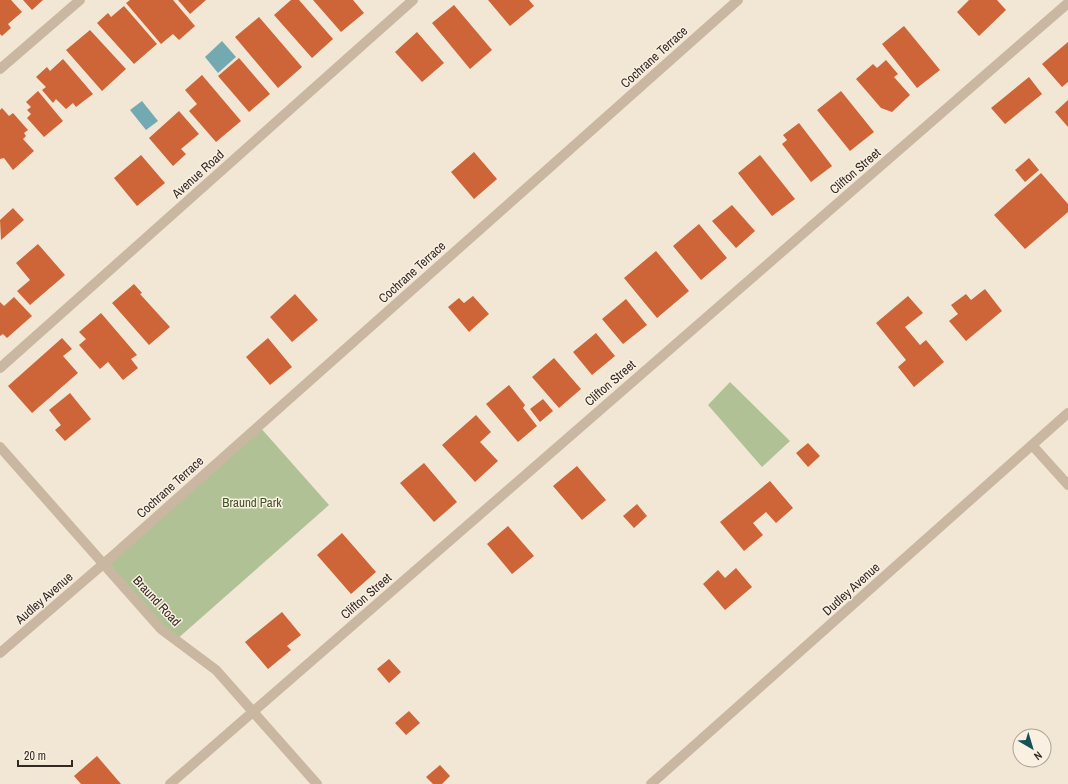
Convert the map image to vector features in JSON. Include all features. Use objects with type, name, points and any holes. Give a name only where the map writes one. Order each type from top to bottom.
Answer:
[{"type":"street","points":[[0,69],[80,0]]},
{"type":"street","name":"Avenue Road","points":[[0,368],[413,0]]},
{"type":"street","name":"Cochrane Terrace","points":[[104,563],[738,0]]},
{"type":"street","name":"Clifton Street","points":[[170,784],[1068,3]]},
{"type":"street","name":"Dudley Avenue","points":[[651,784],[1068,413]]},
{"type":"street","points":[[1032,445],[1068,485]]},
{"type":"street","name":"Braund Road","points":[[0,447],[161,629],[216,670],[317,784]]},
{"type":"street","name":"Audley Avenue","points":[[0,653],[104,563]]},
{"type":"green space","points":[[730,382],[790,441],[762,467],[708,405]]},
{"type":"green space","name":"Braund Park","points":[[259,426],[329,505],[176,640],[104,563]]},
{"type":"water","points":[[222,41],[236,57],[218,73],[205,57]]},
{"type":"water","points":[[142,101],[158,121],[146,130],[130,110]]},
{"type":"building","points":[[0,0],[11,0],[22,12],[8,24],[11,28],[2,36],[0,34]]},
{"type":"building","points":[[23,0],[43,0],[32,10]]},
{"type":"building","points":[[130,0],[173,0],[195,26],[179,40],[173,34],[161,44],[126,3]]},
{"type":"building","points":[[178,0],[206,0],[190,14]]},
{"type":"building","points":[[291,0],[299,0],[333,39],[312,58],[274,15]]},
{"type":"building","points":[[313,0],[353,0],[364,13],[341,32]]},
{"type":"building","points":[[488,0],[529,0],[534,6],[510,26]]},
{"type":"building","points":[[969,0],[997,0],[1006,10],[979,36],[957,12]]},
{"type":"building","points":[[454,5],[492,50],[470,69],[432,23]]},
{"type":"building","points":[[124,6],[157,44],[134,64],[97,23],[108,13],[111,17]]},
{"type":"building","points":[[259,17],[302,67],[278,88],[235,37]]},
{"type":"building","points":[[904,26],[940,70],[917,88],[882,44]]},
{"type":"building","points":[[90,30],[126,69],[102,91],[66,50]]},
{"type":"building","points":[[417,32],[444,63],[422,82],[395,52]]},
{"type":"building","points":[[1068,42],[1068,82],[1062,87],[1042,64]]},
{"type":"building","points":[[239,58],[270,94],[249,112],[218,76]]},
{"type":"building","points":[[63,59],[93,94],[76,107],[73,103],[66,109],[56,99],[53,103],[42,90],[46,87],[36,77],[47,67],[50,71]]},
{"type":"building","points":[[886,60],[898,74],[894,77],[910,95],[892,112],[881,108],[856,79],[873,64],[877,68]]},
{"type":"building","points":[[202,75],[241,121],[216,142],[189,111],[197,104],[185,90]]},
{"type":"building","points":[[1029,77],[1042,94],[1005,124],[991,108]]},
{"type":"building","points":[[38,91],[63,121],[44,137],[27,118],[31,114],[27,110],[31,107],[26,102]]},
{"type":"building","points":[[841,91],[874,132],[850,151],[817,110]]},
{"type":"building","points":[[1068,100],[1068,127],[1055,112]]},
{"type":"building","points":[[2,108],[9,116],[13,113],[28,130],[24,133],[26,136],[23,139],[34,151],[13,170],[4,158],[0,159],[0,110]]},
{"type":"building","points":[[179,111],[199,134],[181,149],[186,154],[173,166],[149,138]]},
{"type":"building","points":[[799,123],[832,166],[811,182],[782,144],[787,140],[783,135]]},
{"type":"building","points":[[474,152],[497,179],[474,199],[451,172]]},
{"type":"building","points":[[141,155],[165,183],[137,206],[114,178]]},
{"type":"building","points":[[760,155],[795,199],[772,216],[738,173]]},
{"type":"building","points":[[1029,158],[1039,170],[1025,182],[1015,170]]},
{"type":"building","points":[[1041,173],[1068,204],[1068,212],[1025,249],[994,215]]},
{"type":"building","points":[[732,205],[755,231],[736,248],[712,221]]},
{"type":"building","points":[[13,208],[24,220],[1,240],[0,220]]},
{"type":"building","points":[[699,224],[727,258],[701,280],[673,246]]},
{"type":"building","points":[[38,244],[65,275],[30,305],[17,291],[30,280],[16,263]]},
{"type":"building","points":[[656,251],[689,291],[657,318],[624,278]]},
{"type":"building","points":[[134,284],[142,293],[140,294],[170,327],[149,345],[112,303]]},
{"type":"building","points":[[985,289],[1002,311],[966,341],[949,321],[958,314],[951,305],[966,294],[971,300]]},
{"type":"building","points":[[295,294],[318,320],[292,342],[270,317]]},
{"type":"building","points":[[473,296],[489,314],[469,332],[448,307],[459,298],[464,303]]},
{"type":"building","points":[[908,296],[923,313],[905,327],[920,345],[926,340],[944,362],[914,387],[898,367],[906,360],[876,323]]},
{"type":"building","points":[[14,297],[32,316],[7,338],[3,334],[0,336],[0,302],[4,306]]},
{"type":"building","points":[[626,299],[647,325],[623,344],[602,319]]},
{"type":"building","points":[[101,313],[137,355],[131,359],[138,368],[123,380],[108,362],[100,369],[79,345],[86,339],[79,332]]},
{"type":"building","points":[[596,333],[615,356],[592,375],[573,352]]},
{"type":"building","points":[[62,338],[72,349],[63,356],[78,373],[32,413],[8,386]]},
{"type":"building","points":[[268,338],[292,367],[270,385],[246,357]]},
{"type":"building","points":[[554,358],[581,389],[559,408],[532,377]]},
{"type":"building","points":[[509,385],[525,405],[523,408],[537,426],[518,442],[486,404]]},
{"type":"building","points":[[70,393],[91,419],[65,441],[55,430],[61,425],[49,410]]},
{"type":"building","points":[[543,399],[553,411],[540,422],[530,409]]},
{"type":"building","points":[[476,415],[491,432],[480,442],[498,461],[475,482],[442,445]]},
{"type":"building","points":[[808,443],[820,456],[808,467],[796,453]]},
{"type":"building","points":[[424,463],[457,502],[434,522],[400,483]]},
{"type":"building","points":[[577,466],[606,500],[582,520],[553,486]]},
{"type":"building","points":[[770,481],[793,508],[776,523],[766,512],[753,523],[763,535],[744,551],[720,522]]},
{"type":"building","points":[[637,504],[647,516],[634,528],[623,516]]},
{"type":"building","points":[[508,526],[534,556],[512,574],[487,544]]},
{"type":"building","points":[[342,533],[376,572],[351,594],[317,555]]},
{"type":"building","points":[[736,568],[752,587],[725,610],[703,584],[718,570],[725,578]]},
{"type":"building","points":[[282,612],[301,635],[287,646],[291,650],[268,669],[245,642]]},
{"type":"building","points":[[389,659],[401,672],[389,683],[377,669]]},
{"type":"building","points":[[409,711],[420,723],[406,735],[395,723]]},
{"type":"building","points":[[97,756],[121,784],[81,784],[74,776]]},
{"type":"building","points":[[440,765],[450,776],[442,784],[433,784],[426,777]]}]
